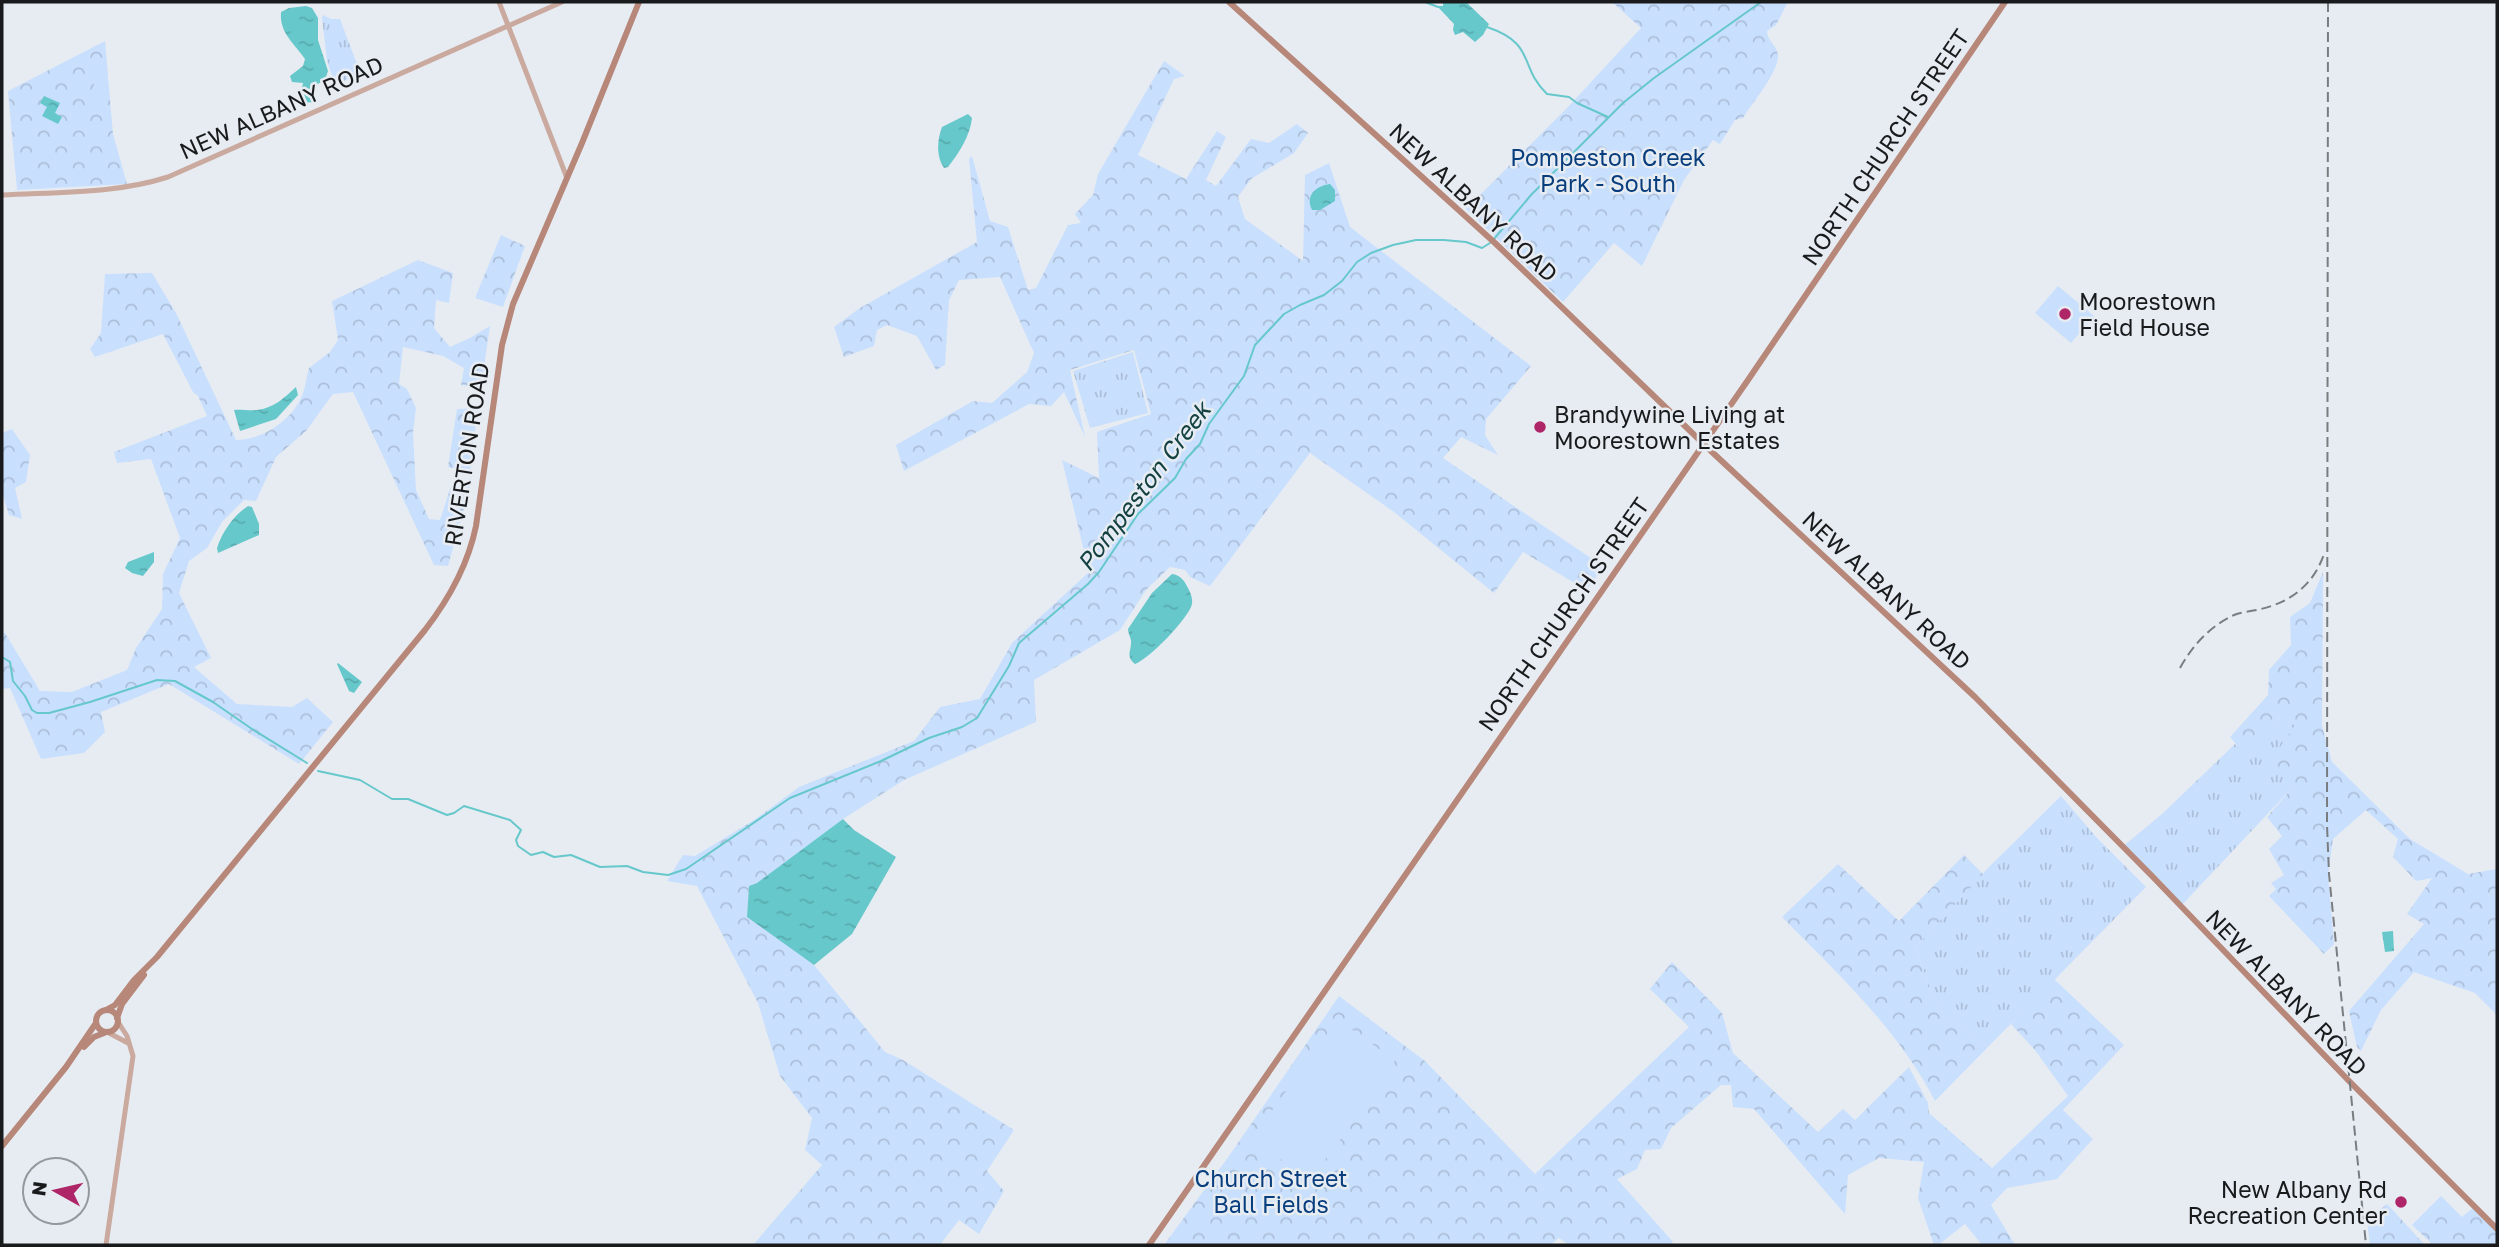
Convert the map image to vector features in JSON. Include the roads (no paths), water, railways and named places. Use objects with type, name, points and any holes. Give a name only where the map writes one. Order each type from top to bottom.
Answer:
[{"type":"main road","name":"RIVERTON ROAD","points":[[118,1020],[122,1004],[157,957],[425,630],[440,611],[457,580],[474,540],[495,392],[513,304],[639,2]]},
{"type":"main road","name":"NEW ALBANY ROAD","points":[[1228,2],[1482,231],[2023,744],[2350,1082],[2497,1229]]},
{"type":"main road","name":"NORTH CHURCH STREET","points":[[1149,1245],[2006,2]]},
{"type":"main road","name":"RIVERTON ROAD","points":[[106,1010],[115,1005],[134,980],[157,957]]},
{"type":"main road","points":[[2,1146],[66,1067],[93,1029],[99,1013],[106,1010],[113,1012],[118,1020],[115,1029],[94,1037],[66,1067]]},
{"type":"main road","points":[[96,1023],[99,1030],[107,1032]]},
{"type":"street","points":[[499,2],[567,179]]},
{"type":"street","name":"NEW ALBANY ROAD","points":[[2,195],[116,189],[168,177],[562,2]]},
{"type":"street","points":[[106,1245],[133,1056],[131,1045],[118,1020]]},
{"type":"street","points":[[107,1032],[131,1045]]},
{"type":"water","points":[[1443,2],[1466,2],[1489,24],[1483,35],[1475,42],[1463,32],[1455,35],[1454,24],[1437,6],[1443,6]]},
{"type":"water","points":[[306,6],[312,8],[318,18],[318,40],[328,71],[325,80],[316,85],[314,102],[302,103],[300,97],[303,83],[292,82],[290,76],[303,66],[305,59],[288,38],[282,26],[281,12]]},
{"type":"water","points":[[44,96],[60,103],[55,113],[62,117],[58,124],[42,116],[47,107],[40,103]]},
{"type":"water","points":[[968,114],[972,118],[966,138],[952,162],[944,168],[938,148],[942,127]]},
{"type":"water","points":[[1330,184],[1335,190],[1335,201],[1320,210],[1312,210],[1310,200],[1313,192]]},
{"type":"water","points":[[296,387],[298,395],[276,419],[240,431],[234,410],[269,407]]},
{"type":"water","points":[[248,506],[252,507],[259,524],[259,535],[218,553],[217,548],[225,530]]},
{"type":"water","points":[[154,552],[154,562],[143,576],[125,568],[128,562]]},
{"type":"water","points":[[1172,574],[1185,583],[1192,604],[1184,619],[1168,637],[1135,664],[1130,656],[1131,640],[1128,629],[1152,593]]},
{"type":"water","points":[[338,663],[362,682],[354,693],[349,691]]},
{"type":"water","points":[[843,819],[854,830],[896,857],[852,934],[814,965],[747,917],[749,886],[757,883]]},
{"type":"water","points":[[2393,931],[2394,951],[2385,952],[2382,932]]},
{"type":"waterway","points":[[1425,2],[1438,7]]},
{"type":"waterway","name":"Pompeston Creek","points":[[1494,239],[1531,195],[1623,103],[1761,2]]},
{"type":"waterway","points":[[1487,27],[1503,34],[1520,48],[1532,74],[1547,94],[1569,97],[1608,117]]},
{"type":"waterway","name":"Pompeston Creek","points":[[318,771],[360,780],[392,799],[408,799],[447,815],[464,806],[510,820],[521,830],[516,840],[518,846],[531,855],[543,852],[554,857],[571,855],[600,867],[627,866],[643,872],[668,875],[686,869],[790,798],[929,738],[962,727],[977,718],[1009,666],[1019,643],[1088,584],[1138,514],[1175,478],[1244,376],[1255,345],[1284,314],[1324,295],[1342,281],[1357,262],[1371,253],[1393,245],[1416,240],[1444,240],[1466,242],[1482,248],[1490,243]]},
{"type":"waterway","name":"Pompeston Creek","points":[[2,657],[10,662],[13,681],[32,710],[37,713],[49,713],[90,702],[157,680],[175,681],[213,702],[307,763]]},
{"type":"railway","points":[[2328,2],[2327,825],[2329,874],[2366,1245]]},
{"type":"railway","points":[[2180,668],[2202,637],[2217,625],[2237,614],[2282,602],[2300,590],[2308,583],[2324,554]]},
{"type":"place","name":"Moorestown Field House","points":[[2065,314]]},
{"type":"place","name":"Brandywine Living at Moorestown Estates","points":[[1540,427]]},
{"type":"place","name":"New Albany Rd Recreation Center","points":[[2401,1202]]},
{"type":"park label","name":"Pompeston Creek Park - South","points":[[1608,170]]},
{"type":"park label","name":"Church Street Ball Fields","points":[[1271,1191]]}]
